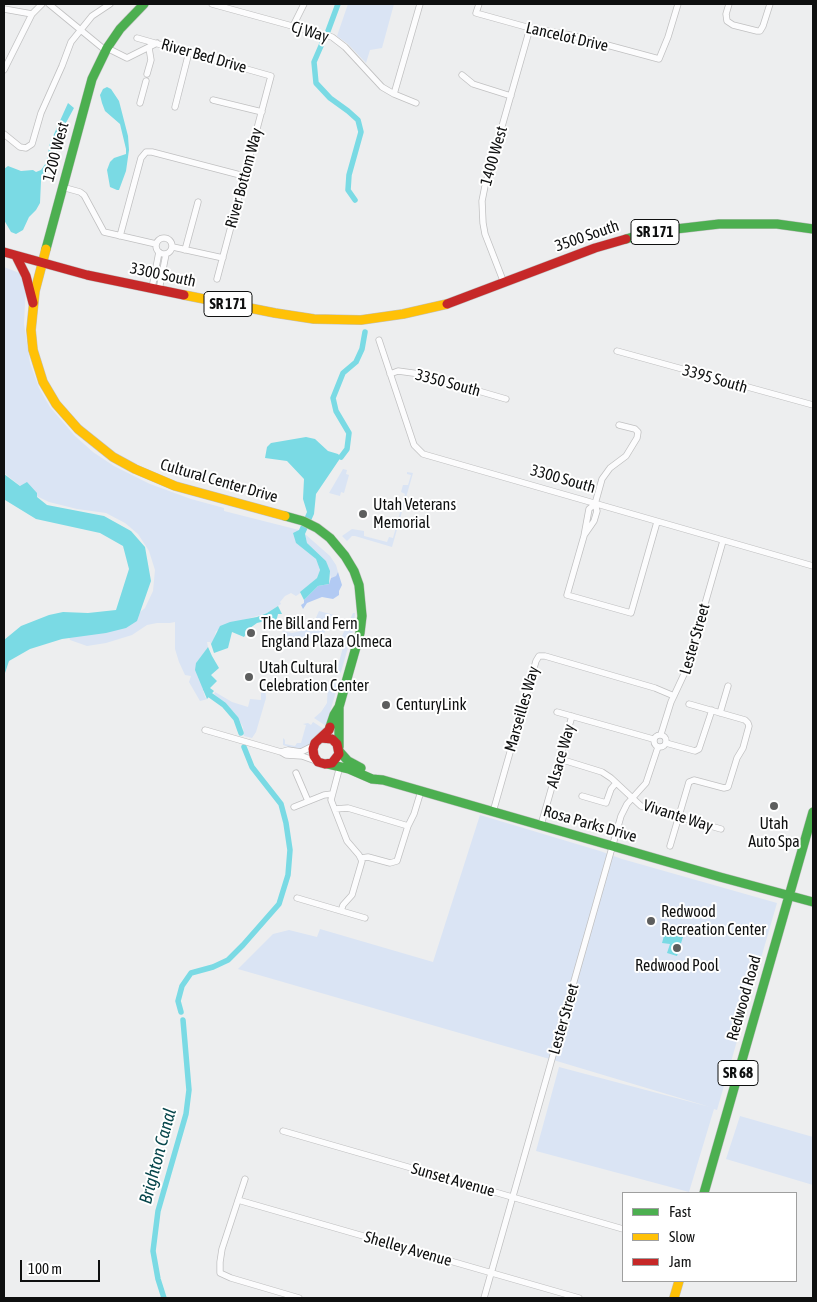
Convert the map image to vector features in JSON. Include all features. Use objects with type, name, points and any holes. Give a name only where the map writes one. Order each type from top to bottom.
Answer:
[{"type":"street","points":[[4,70],[7,54],[32,14],[42,4]]},
{"type":"street","points":[[49,4],[106,49],[127,58],[157,43]]},
{"type":"street","points":[[4,134],[20,147],[26,148],[32,144],[41,113],[62,66],[68,46],[92,16],[110,4]]},
{"type":"street","name":"1200 West","points":[[42,264],[92,79],[106,49],[120,29],[144,4]]},
{"type":"street","name":"Cj Way","points":[[212,4],[325,35],[338,41],[382,87],[416,103]]},
{"type":"street","points":[[293,26],[304,4]]},
{"type":"street","points":[[394,94],[420,4]]},
{"type":"street","name":"Lancelot Drive","points":[[479,4],[476,13],[530,28],[570,35],[659,59],[678,4]]},
{"type":"street","points":[[729,4],[726,14],[727,21],[760,31],[764,26],[770,4]]},
{"type":"street","points":[[4,9],[32,14]]},
{"type":"street","name":"1400 West","points":[[504,283],[485,234],[482,201],[530,28]]},
{"type":"street","name":"River Bed Drive","points":[[137,38],[271,76]]},
{"type":"street","points":[[147,74],[151,60],[149,48]]},
{"type":"street","points":[[176,106],[189,52]]},
{"type":"street","points":[[462,75],[473,84],[511,96]]},
{"type":"street","name":"River Bottom Way","points":[[217,279],[271,76]]},
{"type":"street","points":[[140,103],[146,81]]},
{"type":"street","points":[[213,100],[262,112]]},
{"type":"street","points":[[120,236],[141,158],[146,152],[244,176]]},
{"type":"street","points":[[62,187],[84,195],[104,232],[156,244]]},
{"type":"street","points":[[185,250],[198,202]]},
{"type":"street","name":"3500 South","points":[[378,318],[450,303],[595,248],[650,232],[719,224],[778,224],[813,229]]},
{"type":"street","points":[[156,244],[159,239],[164,237],[170,239],[172,247],[166,254],[156,289]]},
{"type":"street","points":[[156,244],[159,252],[156,289]]},
{"type":"street","points":[[172,247],[223,258]]},
{"type":"street","name":"3300 South","points":[[4,252],[42,264],[297,317],[328,320],[378,318]]},
{"type":"street","points":[[159,252],[166,254]]},
{"type":"street","points":[[16,256],[26,276],[33,303]]},
{"type":"street","name":"Cultural Center Drive","points":[[42,264],[31,316],[31,340],[44,382],[63,414],[78,429],[94,444],[123,463],[175,486],[306,523],[323,533],[339,548],[350,563],[360,592],[362,616],[360,633],[339,707],[339,749]]},
{"type":"street","name":"3300 South","points":[[379,340],[414,445],[419,452],[813,566]]},
{"type":"street","name":"3395 South","points":[[617,351],[813,405]]},
{"type":"street","name":"3350 South","points":[[390,374],[398,371],[420,374],[506,399]]},
{"type":"street","points":[[619,425],[635,429],[638,432],[637,438],[626,456],[610,468],[602,479],[595,504],[597,511],[594,521],[584,536],[566,595],[631,613],[657,522]]},
{"type":"street","name":"Lester Street","points":[[661,734],[674,696],[686,670],[723,541]]},
{"type":"street","name":"Marseilles Way","points":[[493,812],[539,656],[545,656],[655,688],[674,696]]},
{"type":"street","points":[[720,713],[728,686]]},
{"type":"street","points":[[670,846],[690,781],[695,780],[724,788],[729,786],[737,758],[743,748],[749,728],[745,720],[688,704]]},
{"type":"street","name":"Cultural Center Drive","points":[[321,738],[331,727],[334,715],[339,707]]},
{"type":"street","points":[[666,743],[694,751],[700,749],[712,710]]},
{"type":"street","name":"Alsace Way","points":[[557,712],[653,739]]},
{"type":"street","name":"Alsace Way","points":[[541,826],[572,716]]},
{"type":"street","name":"Rosa Parks Drive","points":[[205,730],[286,755],[302,756],[322,763],[340,766],[372,779],[383,780],[813,902]]},
{"type":"street","points":[[661,734],[666,738],[666,743],[662,747],[658,747],[654,745],[653,739],[661,734]]},
{"type":"street","points":[[321,738],[332,739],[339,749],[335,760],[322,763],[314,756],[314,746],[321,738]]},
{"type":"street","name":"Rosa Parks Drive","points":[[281,752],[288,750],[301,752],[314,746]]},
{"type":"street","name":"Lester Street","points":[[484,1298],[623,812],[632,798],[646,783],[658,747]]},
{"type":"street","name":"Rosa Parks Drive","points":[[339,749],[348,761],[383,780]]},
{"type":"street","name":"Vivante Way","points":[[560,759],[598,770],[616,783],[641,806],[721,829]]},
{"type":"street","points":[[340,766],[331,800],[347,841],[361,858],[362,862],[353,894],[341,911]]},
{"type":"street","points":[[296,773],[308,801]]},
{"type":"street","points":[[582,796],[606,803],[611,789],[616,783]]},
{"type":"street","points":[[361,858],[368,857],[390,863],[398,859],[421,791]]},
{"type":"street","points":[[294,807],[324,795],[332,794]]},
{"type":"street","points":[[335,809],[348,808],[408,826]]},
{"type":"street","name":"Redwood Road","points":[[704,1192],[813,812]]},
{"type":"street","points":[[297,898],[365,918]]},
{"type":"street","name":"Sunset Avenue","points":[[283,1131],[622,1229]]},
{"type":"street","points":[[245,1179],[220,1255],[219,1267],[222,1275],[299,1298]]},
{"type":"street","name":"Shelley Avenue","points":[[238,1200],[579,1298]]},
{"type":"street","points":[[674,1298],[679,1282]]},
{"type":"shaded area","points":[[348,4],[394,4],[382,48],[370,50],[366,63],[348,44],[337,36]]},
{"type":"shaded area","points":[[107,87],[111,89],[119,101],[128,136],[129,150],[126,171],[119,190],[110,187],[107,170],[114,158],[126,154],[126,149],[120,124],[105,111],[102,103],[100,95],[103,89]]},
{"type":"shaded area","points":[[68,103],[74,108],[61,132],[54,165],[47,171],[41,181],[40,203],[29,217],[23,230],[16,234],[11,232],[4,220],[4,169],[8,166],[21,171],[33,170],[36,172],[41,170],[46,163],[50,143]]},
{"type":"shaded area","points":[[4,267],[22,274],[26,285],[24,324],[30,363],[39,388],[50,407],[75,436],[93,452],[114,466],[150,484],[191,499],[224,508],[224,511],[299,530],[296,543],[316,559],[320,570],[317,578],[299,594],[296,596],[291,593],[285,596],[280,602],[281,604],[267,613],[216,631],[213,642],[211,644],[207,642],[208,647],[196,663],[207,699],[200,701],[189,682],[191,676],[185,675],[179,662],[175,649],[175,622],[147,625],[132,635],[106,643],[87,646],[70,640],[68,634],[133,618],[145,608],[153,591],[155,570],[149,551],[138,534],[125,523],[106,513],[77,509],[49,502],[28,492],[4,473]]},
{"type":"shaded area","points":[[306,437],[315,439],[328,451],[341,457],[316,494],[314,514],[305,534],[307,543],[326,561],[330,571],[329,584],[318,586],[304,600],[300,592],[317,578],[320,570],[316,559],[296,543],[293,533],[299,530],[307,512],[303,499],[304,479],[287,461],[265,458],[267,447],[271,443]]},
{"type":"shaded area","points":[[343,469],[347,470],[346,474],[349,475],[344,493],[341,492],[340,496],[329,493]]},
{"type":"shaded area","points":[[407,472],[413,473],[392,547],[355,536],[352,536],[347,541],[342,536],[352,529],[364,531],[364,536],[387,542],[389,537],[393,538],[405,494],[401,492],[403,485],[408,485],[411,475],[407,474]]},
{"type":"shaded area","points":[[4,474],[20,486],[27,482],[37,493],[37,497],[47,505],[104,516],[131,531],[145,547],[151,581],[137,621],[126,628],[106,633],[62,639],[30,649],[9,661],[4,676],[4,640],[21,626],[49,615],[63,612],[88,613],[116,610],[129,569],[123,546],[100,533],[36,519],[5,500]]},
{"type":"shaded area","points":[[305,534],[330,556],[336,565],[338,572],[336,576],[331,578],[326,561],[307,543]]},
{"type":"shaded area","points":[[338,572],[342,585],[339,595],[333,599],[322,597],[307,603],[303,609],[301,605],[304,603],[304,600],[318,586],[329,584],[331,578],[336,576]]},
{"type":"shaded area","points":[[278,606],[282,614],[278,614],[276,622],[265,621],[257,623],[250,628],[244,637],[232,632],[228,648],[214,653],[211,644],[220,626],[230,622],[257,617]]},
{"type":"shaded area","points":[[319,611],[334,615],[330,625],[323,634],[314,641],[304,645],[289,647],[279,645],[283,631],[292,633],[305,630],[314,622]]},
{"type":"shaded area","points":[[353,613],[355,613],[354,627],[352,634],[349,633],[348,636],[351,637],[341,672],[338,675],[333,674],[332,672],[336,673],[345,640],[342,636]]},
{"type":"shaded area","points":[[208,647],[219,668],[211,675],[217,681],[210,688],[214,691],[207,699],[195,670],[196,663]]},
{"type":"shaded area","points":[[330,682],[335,683],[337,688],[326,726],[314,718],[327,703],[328,684]]},
{"type":"shaded area","points":[[261,687],[265,687],[266,698],[256,732],[252,738],[244,736],[243,727],[236,715],[214,694],[215,692],[232,702],[248,707],[250,699],[261,700]]},
{"type":"shaded area","points":[[313,722],[324,729],[313,738],[307,747],[294,749],[283,745],[283,738],[285,744],[295,746],[297,743],[301,743],[306,725],[303,724],[308,723],[311,725]]},
{"type":"shaded area","points":[[480,815],[622,859],[777,903],[717,1110],[714,1109],[689,1192],[536,1151],[559,1067],[710,1107],[238,969],[273,934],[289,930],[317,937],[320,929],[433,962]]},
{"type":"shaded area","points":[[665,932],[683,937],[677,956],[667,953],[670,944],[662,943]]},
{"type":"shaded area","points":[[740,1116],[813,1137],[813,1185],[726,1159]]},
{"type":"waterway","name":"Brighton Canal","points":[[328,31],[338,4]]},
{"type":"waterway","name":"Brighton Canal","points":[[324,39],[314,62],[316,83],[330,98],[358,120],[361,132],[349,175],[348,190],[355,200]]},
{"type":"waterway","name":"Brighton Canal","points":[[341,457],[347,449],[349,433],[336,411],[333,398],[343,373],[356,362],[362,349],[365,332]]},
{"type":"waterway","name":"Brighton Canal","points":[[206,689],[236,719],[241,733]]},
{"type":"waterway","name":"Brighton Canal","points":[[181,1012],[178,1001],[182,986],[191,973],[213,967],[228,960],[243,945],[279,904],[288,875],[290,850],[281,804],[252,767],[244,747]]},
{"type":"waterway","name":"Brighton Canal","points":[[164,1298],[158,1279],[153,1251],[158,1211],[186,1114],[189,1090],[183,1020]]},
{"type":"traffic: fast","points":[[46,249],[92,79],[107,48],[120,29],[144,4]]},
{"type":"traffic: fast","points":[[626,239],[650,232],[719,224],[777,224],[813,229]]},
{"type":"traffic: fast","points":[[285,516],[303,521],[317,528],[330,538],[345,556],[354,571],[359,585],[362,616],[360,633],[339,707],[330,727]]},
{"type":"traffic: fast","points":[[339,708],[339,747]]},
{"type":"traffic: fast","points":[[339,751],[348,761],[361,768]]},
{"type":"traffic: fast","points":[[328,764],[349,769],[372,779],[383,780],[813,902]]},
{"type":"traffic: fast","points":[[704,1192],[813,812]]},
{"type":"traffic: slow","points":[[46,249],[35,291],[31,330],[33,350],[43,382],[56,404],[78,429],[113,457],[135,469],[175,486],[285,516]]},
{"type":"traffic: slow","points":[[184,295],[314,319],[361,320],[403,314],[447,304]]},
{"type":"traffic: slow","points":[[674,1298],[679,1282]]},
{"type":"traffic: jam","points":[[447,304],[595,248],[626,239]]},
{"type":"traffic: jam","points":[[4,252],[87,275],[184,295]]},
{"type":"traffic: jam","points":[[16,256],[26,276],[33,303]]},
{"type":"traffic: jam","points":[[321,738],[332,739],[337,744],[339,754],[332,763],[318,762],[314,756],[313,749],[315,743],[330,727]]},
{"type":"place","name":"Utah Veterans Memorial","points":[[363,514]]},
{"type":"place","name":"The Bill and Fern England Plaza Olmeca","points":[[251,633]]},
{"type":"place","name":"Utah Cultural Celebration Center","points":[[249,677]]},
{"type":"place","name":"CenturyLink","points":[[386,705]]},
{"type":"place","name":"Utah Auto Spa","points":[[774,806]]},
{"type":"place","name":"Redwood Recreation Center","points":[[651,921]]},
{"type":"place","name":"Redwood Pool","points":[[677,948]]}]
